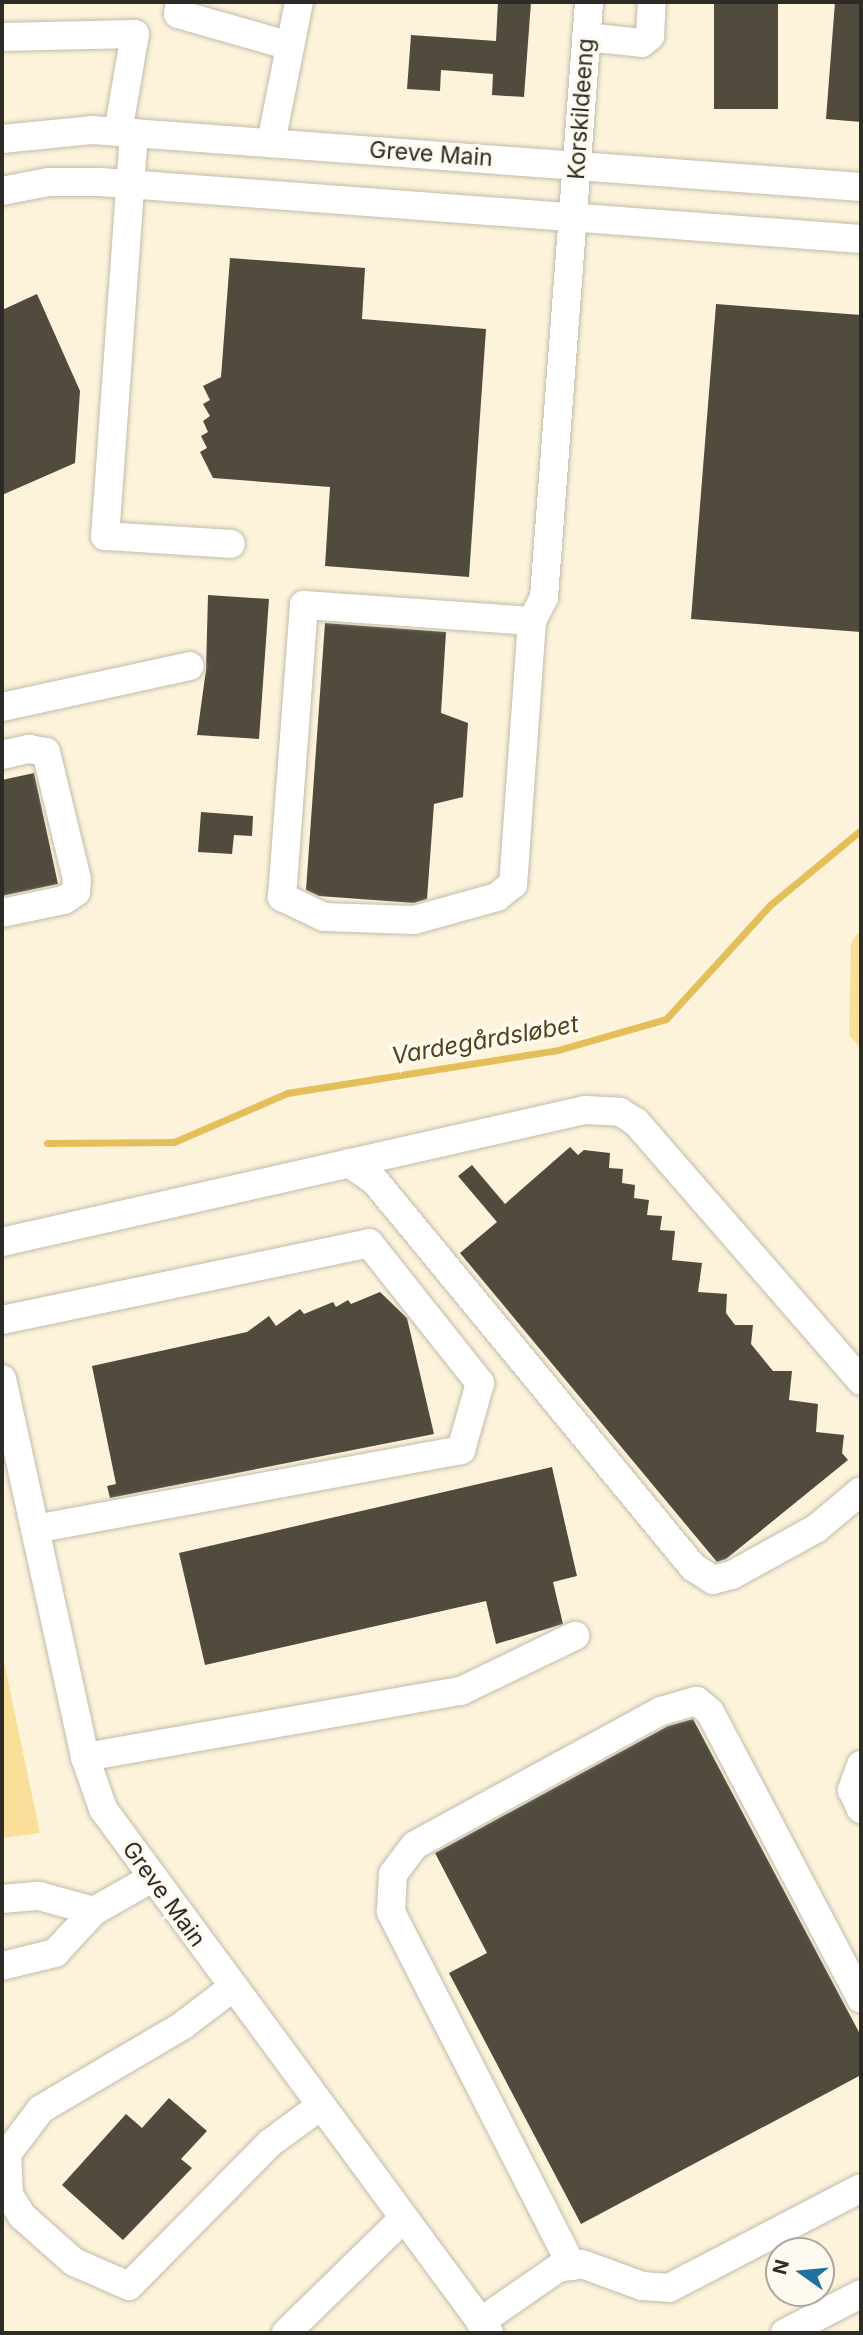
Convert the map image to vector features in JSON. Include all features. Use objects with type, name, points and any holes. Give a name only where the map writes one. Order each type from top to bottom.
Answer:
[{"type":"street","points":[[180,2],[178,14],[290,46]]},
{"type":"street","points":[[271,143],[299,2]]},
{"type":"street","name":"Korskildeeng","points":[[575,216],[589,2]]},
{"type":"street","points":[[586,37],[642,43],[650,36],[652,2]]},
{"type":"street","points":[[2,37],[135,34],[126,133],[131,184],[105,536],[231,544]]},
{"type":"street","name":"Greve Main","points":[[2,139],[41,132],[126,133],[861,187]]},
{"type":"street","points":[[2,191],[48,182],[131,184],[861,239]]},
{"type":"street","points":[[538,609],[304,605],[282,897],[324,917],[414,920],[496,897],[513,884],[575,216]]},
{"type":"street","points":[[2,707],[190,666]]},
{"type":"street","points":[[2,755],[29,749],[46,752],[77,879],[76,892],[64,900],[2,913]]},
{"type":"street","points":[[2,1242],[585,1110],[620,1112],[636,1122],[861,1381]]},
{"type":"street","points":[[349,1163],[375,1181],[684,1556],[713,1580],[732,1575],[817,1528],[861,1492]]},
{"type":"street","points":[[2,1320],[369,1243],[480,1383],[461,1450],[35,1529]]},
{"type":"street","name":"Greve Main","points":[[3,1393],[85,1757],[103,1809],[319,2107],[484,2328]]},
{"type":"street","points":[[85,1757],[461,1691],[575,1636]]},
{"type":"street","points":[[572,2266],[391,1912],[393,1874],[415,1845],[661,1711],[697,1701],[710,1712],[861,1998]]},
{"type":"street","points":[[861,1765],[852,1790],[861,1809]]},
{"type":"street","points":[[2,1966],[55,1953],[94,1911],[152,1878]]},
{"type":"street","points":[[2,1899],[39,1896],[94,1911]]},
{"type":"street","points":[[232,1988],[182,2026],[41,2109],[7,2154],[9,2194],[22,2216],[74,2262],[129,2286],[270,2143],[319,2107]]},
{"type":"street","points":[[484,2328],[529,2285],[558,2268],[572,2266],[610,2272],[642,2286],[669,2288],[861,2188]]},
{"type":"street","points":[[286,2333],[403,2219]]},
{"type":"street","points":[[785,2333],[861,2294]]},
{"type":"shaded area","points":[[2,2],[861,2],[861,2333],[2,2333],[2,1838],[40,1833],[2,1652]]},
{"type":"shaded area","points":[[861,929],[861,1049],[849,1035],[851,942]]},
{"type":"shaded area","points":[[2,1652],[40,1833],[2,1838]]},
{"type":"building","points":[[498,2],[531,2],[524,97],[492,95],[493,74],[441,70],[440,91],[407,89],[411,35],[496,41]]},
{"type":"building","points":[[714,2],[778,2],[778,109],[714,109]]},
{"type":"building","points":[[835,2],[861,2],[861,122],[826,119]]},
{"type":"building","points":[[230,258],[365,268],[362,319],[486,329],[469,577],[325,566],[330,487],[213,478],[200,452],[207,448],[201,436],[208,432],[203,421],[210,416],[203,404],[210,400],[203,386],[221,377]]},
{"type":"building","points":[[37,294],[80,391],[75,463],[2,495],[2,310]]},
{"type":"building","points":[[716,304],[861,315],[861,632],[691,619]]},
{"type":"building","points":[[208,595],[269,599],[259,739],[197,735],[206,670]]},
{"type":"building","points":[[325,623],[446,632],[441,713],[468,723],[463,797],[434,804],[427,899],[414,903],[319,896],[306,890]]},
{"type":"building","points":[[34,773],[58,884],[2,896],[2,780]]},
{"type":"building","points":[[201,812],[253,816],[252,836],[234,835],[232,854],[198,852]]},
{"type":"building","points":[[570,1147],[578,1155],[584,1150],[610,1153],[609,1168],[623,1169],[622,1183],[635,1185],[634,1198],[649,1200],[647,1215],[662,1216],[660,1230],[675,1231],[672,1260],[702,1263],[698,1292],[727,1294],[726,1313],[735,1325],[753,1325],[751,1344],[773,1371],[792,1371],[789,1400],[818,1404],[816,1432],[844,1435],[842,1453],[848,1460],[726,1559],[717,1562],[460,1253],[497,1222],[458,1176],[472,1165],[505,1204]]},
{"type":"building","points":[[380,1292],[407,1318],[434,1434],[110,1498],[107,1486],[116,1484],[92,1366],[247,1332],[269,1316],[276,1326],[300,1309],[304,1314],[333,1302],[336,1307],[348,1300],[351,1304]]},
{"type":"building","points":[[552,1467],[577,1576],[553,1582],[563,1624],[496,1644],[486,1601],[205,1665],[179,1553]]},
{"type":"building","points":[[693,1719],[861,2036],[861,2075],[581,2224],[449,1973],[487,1953],[435,1853],[668,1726]]},
{"type":"building","points":[[169,2098],[207,2131],[181,2159],[192,2168],[123,2240],[62,2185],[126,2114],[142,2128]]},
{"type":"waterway","name":"Vardegårdsløbet","points":[[47,1143],[174,1142],[287,1093],[558,1050],[666,1019],[770,905],[861,830]]}]
